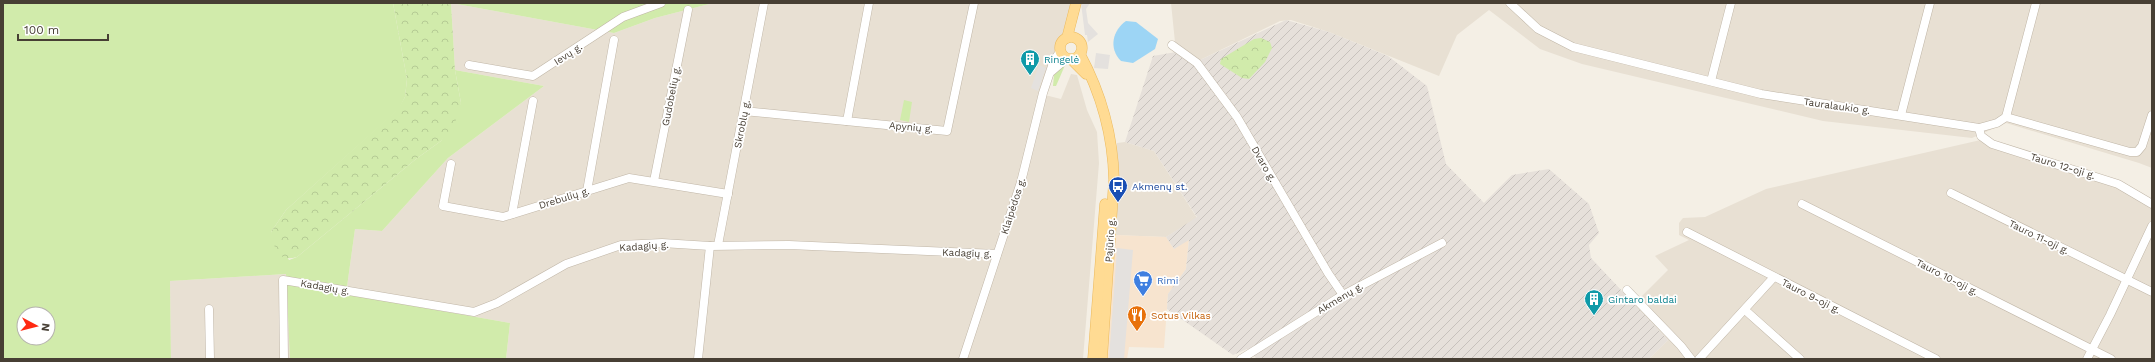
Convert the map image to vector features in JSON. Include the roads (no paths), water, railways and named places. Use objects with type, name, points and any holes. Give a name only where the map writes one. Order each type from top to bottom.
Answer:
[{"type":"main road","name":"Pajūrio g.","points":[[1076,3],[1074,18],[1067,38],[1062,42],[1069,56],[1086,74],[1089,80],[1103,127],[1107,157],[1093,359]]},
{"type":"main road","name":"Pajūrio g.","points":[[1069,56],[1082,48],[1077,40],[1074,18]]},
{"type":"main road","points":[[1067,38],[1077,40]]},
{"type":"main road","name":"Pajūrio g.","points":[[1069,56],[1090,72],[1096,87],[1113,156],[1114,180],[1102,359]]},
{"type":"street","name":"Ievų g.","points":[[469,65],[533,76],[623,17],[661,3]]},
{"type":"street","name":"Skroblų g.","points":[[698,359],[714,246],[728,194],[764,3]]},
{"type":"street","points":[[847,121],[869,3]]},
{"type":"street","name":"Apynių g.","points":[[744,111],[947,131],[974,3]]},
{"type":"street","name":"Tauralaukio g.","points":[[1510,3],[1538,29],[1573,47],[1776,97],[1979,128],[1997,123],[2006,117]]},
{"type":"street","points":[[1711,81],[1731,3]]},
{"type":"street","points":[[1901,115],[1930,3]]},
{"type":"street","points":[[2036,3],[2006,117],[2130,152],[2137,152],[2142,146],[2152,115]]},
{"type":"street","name":"Gudobelių g.","points":[[654,181],[688,10]]},
{"type":"street","points":[[586,191],[614,40]]},
{"type":"street","name":"Dvaro g.","points":[[1172,45],[1197,63],[1237,117],[1342,295]]},
{"type":"street","name":"Klaipėdos g.","points":[[963,359],[1021,182],[1036,116],[1054,60],[1069,56]]},
{"type":"street","points":[[512,214],[533,100]]},
{"type":"street","name":"Tauro 12-oji g.","points":[[1979,128],[1981,136],[1992,144],[2118,184],[2152,204]]},
{"type":"street","name":"Drebulių g.","points":[[451,164],[443,206],[502,217],[629,178],[728,194]]},
{"type":"street","name":"Tauro 11-oji g.","points":[[1951,193],[2152,292]]},
{"type":"street","name":"Tauro 10-oji g.","points":[[1802,204],[2112,359]]},
{"type":"street","points":[[2087,359],[2152,226]]},
{"type":"street","name":"Tauro 9-oji g.","points":[[1687,232],[1936,359]]},
{"type":"street","name":"Kadagių g.","points":[[284,359],[283,280],[474,312],[497,303],[566,264],[621,245],[662,243],[714,246],[788,245],[997,254]]},
{"type":"street","name":"Akmenų g.","points":[[1246,358],[1342,295],[1442,243]]},
{"type":"street","points":[[1699,359],[1774,277]]},
{"type":"street","points":[[1627,290],[1681,346],[1690,359]]},
{"type":"street","points":[[209,309],[210,359]]},
{"type":"street","points":[[1745,310],[1800,359]]},
{"type":"water","points":[[1126,21],[1136,22],[1158,39],[1155,49],[1133,63],[1121,61],[1114,51],[1113,45],[1115,34]]},
{"type":"place","name":"Ringelė","points":[[1030,76]]},
{"type":"place","name":"Akmenų st.","points":[[1118,203]]},
{"type":"place","name":"Rimi","points":[[1143,297]]},
{"type":"place","name":"Gintaro baldai","points":[[1594,316]]},
{"type":"place","name":"Sotus Vilkas","points":[[1137,332]]}]
